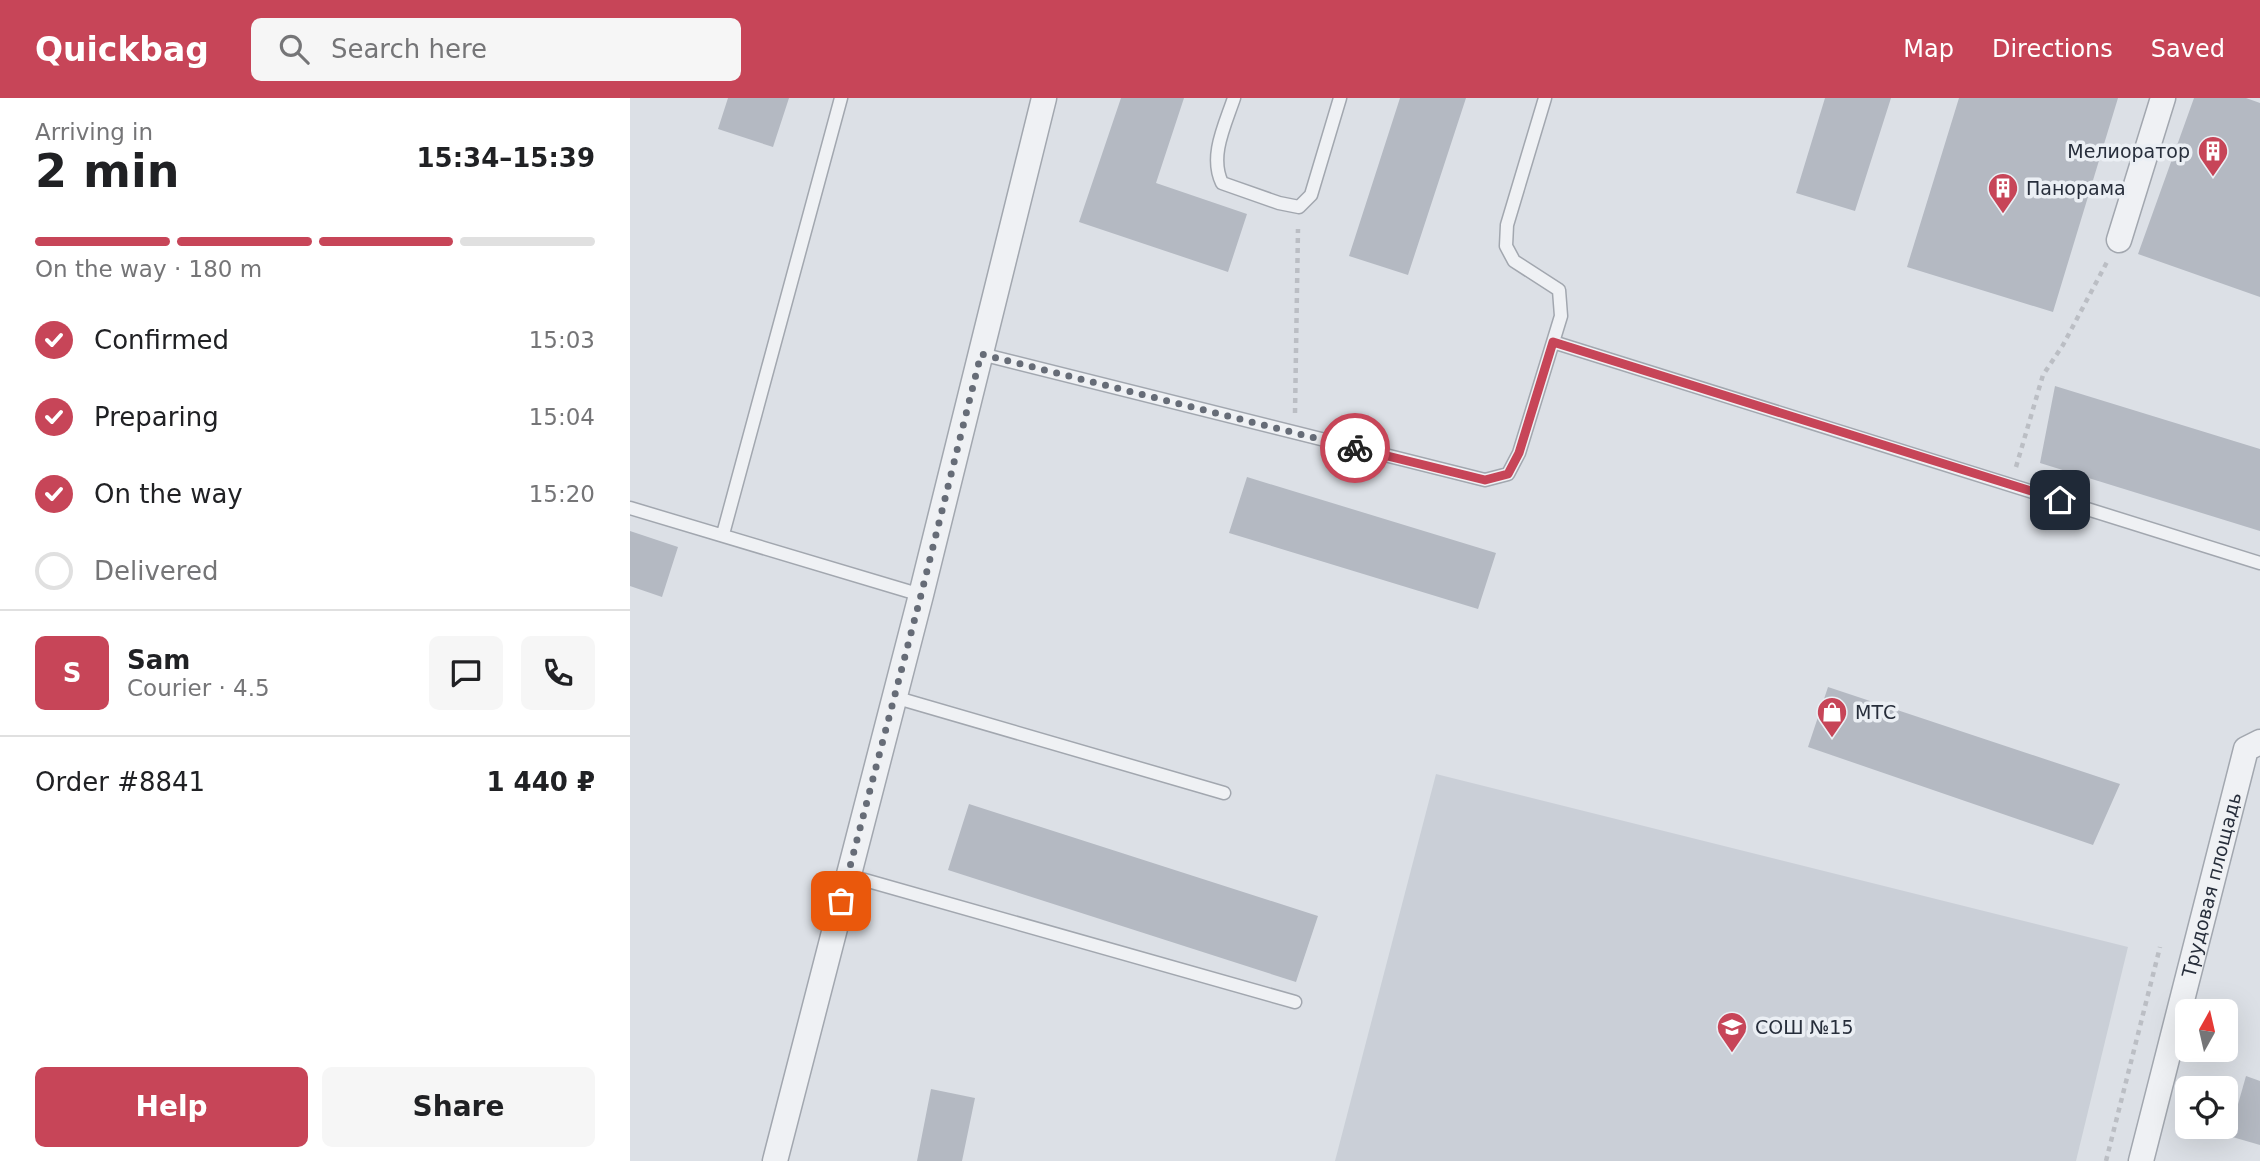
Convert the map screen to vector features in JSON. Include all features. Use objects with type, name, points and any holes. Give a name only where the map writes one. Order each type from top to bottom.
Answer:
[{"type":"street","points":[[775,1161],[921,595],[1044,98]]},
{"type":"street","points":[[2119,240],[2163,98]]},
{"type":"street","name":"Трудовая площадь","points":[[2144,1160],[2246,749],[2260,742]]},
{"type":"lane","points":[[723,534],[841,98]]},
{"type":"lane","points":[[1234,98],[1217,151],[1216,170],[1222,183],[1279,203],[1299,207],[1311,195],[1340,98]]},
{"type":"lane","points":[[981,354],[1485,480],[1508,474],[1519,453],[1561,316],[1559,290],[1514,261],[1506,246],[1507,225],[1545,98]]},
{"type":"lane","points":[[1553,342],[2260,563]]},
{"type":"lane","points":[[630,508],[921,595]]},
{"type":"lane","points":[[894,697],[1224,793]]},
{"type":"lane","points":[[847,874],[1295,1002]]},
{"type":"path","points":[[1294,433],[1299,207]]},
{"type":"path","points":[[2011,485],[2043,375],[2063,345],[2119,240]]},
{"type":"path","points":[[2106,1161],[2160,947]]},
{"type":"shaded area","name":"СОШ №15","points":[[1436,774],[2128,947],[2076,1161],[1335,1161]]},
{"type":"building","points":[[728,98],[789,98],[773,147],[718,129]]},
{"type":"building","points":[[1121,98],[1184,98],[1156,183],[1247,214],[1228,272],[1079,222]]},
{"type":"building","points":[[1400,98],[1466,98],[1408,275],[1349,256]]},
{"type":"building","points":[[1825,98],[1891,98],[1855,211],[1796,193]]},
{"type":"building","name":"Панорама","points":[[1959,98],[2118,98],[2053,312],[1907,267]]},
{"type":"building","name":"Мелиоратор","points":[[2194,98],[2246,98],[2260,103],[2260,297],[2138,254]]},
{"type":"building","points":[[2055,386],[2260,449],[2260,531],[2040,463]]},
{"type":"building","points":[[1247,477],[1496,553],[1478,609],[1229,533]]},
{"type":"building","points":[[630,531],[678,547],[662,597],[630,586]]},
{"type":"building","points":[[1828,687],[2120,784],[2093,845],[1808,747]]},
{"type":"building","points":[[969,804],[1318,916],[1296,982],[948,870]]},
{"type":"building","points":[[2246,1076],[2260,1081],[2260,1145],[2238,1139],[2238,1104]]},
{"type":"building","points":[[931,1089],[975,1098],[962,1161],[917,1161]]},
{"type":"way so far","points":[[841,901],[981,354],[1355,448]]},
{"type":"place","name":"Мелиоратор","points":[[2213,178]]},
{"type":"place","name":"Панорама","points":[[2003,215]]},
{"type":"place","name":"МТС","points":[[1832,739]]},
{"type":"place","name":"СОШ №15","points":[[1732,1054]]},
{"type":"route","points":[[1355,448],[1485,480],[1508,474],[1519,453],[1553,342],[2060,500]]}]
